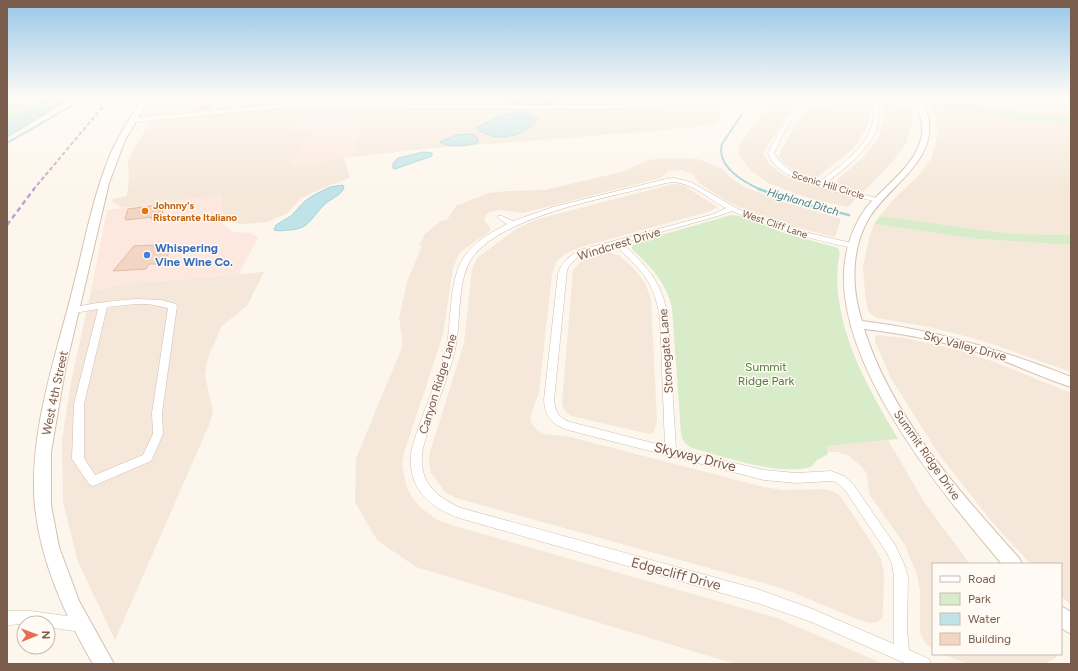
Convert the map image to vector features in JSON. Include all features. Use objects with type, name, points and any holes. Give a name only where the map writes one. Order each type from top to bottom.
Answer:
[{"type":"street","name":"West 4th Street","points":[[104,664],[81,625],[67,596],[48,540],[43,504],[43,466],[46,434],[74,310],[109,168],[129,128]]},
{"type":"street","name":"Scenic Hill Circle","points":[[786,128],[773,149],[772,157],[780,167],[797,177],[878,200]]},
{"type":"street","points":[[821,184],[857,154],[869,140],[873,128]]},
{"type":"street","name":"Summit Ridge Drive","points":[[925,128],[921,150],[910,166],[878,200],[866,216],[853,246],[849,284],[856,324],[871,363],[882,386],[914,441],[957,500],[1012,563]]},
{"type":"street","name":"West Cliff Lane","points":[[680,180],[690,182],[732,208],[779,228],[853,246]]},
{"type":"street","name":"Canyon Ridge Lane","points":[[427,493],[418,476],[416,464],[417,452],[452,344],[463,264],[475,249],[512,224],[545,212],[666,181],[680,180]]},
{"type":"street","name":"Windcrest Drive","points":[[553,419],[550,414],[549,400],[564,266],[575,256],[716,215],[732,208]]},
{"type":"street","points":[[500,217],[512,224]]},
{"type":"street","name":"Stonegate Lane","points":[[617,243],[651,277],[661,297],[664,318],[671,452]]},
{"type":"street","points":[[74,310],[103,305],[129,301],[160,302],[173,306],[157,413],[158,434],[147,458],[93,481],[78,459],[79,404],[103,305]]},
{"type":"street","name":"Sky Valley Drive","points":[[856,324],[894,329],[952,341],[1004,356],[1071,382]]},
{"type":"street","name":"Skyway Drive","points":[[553,419],[568,426],[779,477],[831,476],[840,479],[849,487],[858,500],[891,549],[898,564],[901,578],[900,631],[902,654]]},
{"type":"street","name":"Edgecliff Drive","points":[[427,493],[442,506],[459,513],[780,604],[924,664]]},
{"type":"street","points":[[1062,616],[1071,625]]},
{"type":"street","points":[[7,618],[30,618],[81,625]]},
{"type":"shaded area","points":[[147,128],[290,128],[288,131],[310,132],[292,164],[344,158],[350,178],[322,188],[300,199],[288,213],[267,222],[244,224],[222,222],[222,195],[122,208],[112,202],[113,199],[127,196],[129,176],[128,161],[135,146]]},
{"type":"shaded area","points":[[290,128],[361,128],[352,157],[292,164],[310,132],[288,131]]},
{"type":"shaded area","points":[[361,128],[680,128],[412,150],[352,157]]},
{"type":"shaded area","points":[[751,128],[779,128],[763,153],[770,165],[782,174],[800,182],[856,198],[848,207],[811,199],[768,183],[751,171],[739,155],[738,147]]},
{"type":"shaded area","points":[[794,128],[866,128],[853,149],[816,178],[801,174],[783,163],[779,156]]},
{"type":"shaded area","points":[[881,128],[911,128],[906,144],[893,161],[863,192],[839,185],[837,180],[864,157],[879,137]]},
{"type":"shaded area","points":[[937,128],[1071,128],[1071,235],[1012,234],[880,216],[894,199],[917,177],[931,159],[938,134]]},
{"type":"shaded area","points":[[664,158],[698,159],[723,169],[731,178],[745,187],[777,200],[841,219],[835,237],[791,226],[750,212],[727,201],[699,183],[693,174],[681,170],[669,171],[661,178],[523,213],[500,210],[489,212],[484,220],[490,228],[490,231],[462,251],[453,268],[443,335],[404,453],[402,463],[406,485],[412,497],[421,508],[436,519],[451,525],[777,618],[884,664],[735,664],[416,567],[377,540],[355,502],[356,458],[403,345],[399,318],[407,282],[422,246],[419,245],[425,234],[441,221],[447,220],[456,206],[489,193],[545,190],[625,171],[648,160]]},
{"type":"shaded area","points":[[673,184],[683,185],[717,207],[711,211],[578,248],[565,254],[556,262],[552,274],[539,392],[530,417],[531,423],[537,430],[544,434],[570,437],[764,487],[783,490],[824,489],[835,492],[841,497],[881,559],[884,572],[883,609],[882,618],[877,622],[869,623],[859,620],[792,592],[767,584],[456,498],[445,492],[431,473],[429,463],[430,452],[464,343],[472,269],[477,258],[518,228],[538,219]]},
{"type":"shaded area","points":[[222,195],[222,223],[233,232],[251,233],[258,237],[239,274],[122,284],[91,291],[107,210]]},
{"type":"shaded area","points":[[874,224],[978,239],[1071,245],[1071,372],[983,341],[934,328],[877,318],[871,314],[868,311],[865,294],[863,268],[869,238]]},
{"type":"shaded area","points":[[609,252],[620,256],[636,271],[645,283],[651,299],[657,421],[654,432],[649,434],[571,416],[564,410],[562,403],[573,270],[581,261]]},
{"type":"shaded area","points":[[264,272],[247,306],[222,326],[208,357],[205,375],[213,412],[209,425],[115,640],[78,562],[63,502],[62,440],[71,382],[91,291],[122,284]]},
{"type":"shaded area","points":[[878,335],[905,338],[955,349],[992,361],[1071,393],[1071,605],[1062,597],[1062,563],[1030,563],[991,521],[938,453],[892,380],[875,342],[875,337]]},
{"type":"shaded area","points":[[888,440],[924,502],[969,563],[932,563],[932,649],[924,641],[920,632],[920,591],[917,575],[905,545],[869,494],[867,474],[862,467],[849,456],[838,452],[828,452],[827,446]]},
{"type":"shaded area","points":[[945,655],[1056,655],[1057,657],[1045,664],[968,664]]},
{"type":"green space","name":"Summit Ridge Park","points":[[731,215],[740,216],[781,232],[838,248],[840,253],[837,270],[838,290],[846,333],[858,365],[898,439],[827,446],[828,454],[817,460],[811,467],[798,469],[783,469],[752,464],[692,448],[684,442],[681,433],[672,308],[662,283],[632,249],[632,246],[637,242]]},
{"type":"green space","points":[[880,216],[1012,234],[1071,235],[1071,245],[978,239],[874,224]]},
{"type":"water","points":[[7,128],[21,128],[7,137]]},
{"type":"water","points":[[476,128],[528,128],[518,134],[500,137],[483,133]]},
{"type":"water","points":[[456,135],[475,135],[478,140],[477,143],[464,146],[453,146],[440,142]]},
{"type":"water","points":[[423,152],[432,153],[432,156],[395,169],[393,168],[393,163],[398,158]]},
{"type":"water","points":[[343,185],[343,190],[326,203],[310,222],[301,228],[280,231],[274,230],[276,225],[291,216],[305,201],[314,195],[330,187]]},
{"type":"building","name":"Johnny's Ristorante Italiano","points":[[165,204],[161,218],[151,219],[152,217],[125,219],[128,209]]},
{"type":"building","name":"Whispering Vine Wine Co.","points":[[155,245],[154,248],[173,247],[162,264],[149,264],[146,269],[113,271],[134,246]]},
{"type":"waterway","points":[[7,143],[33,128]]},
{"type":"waterway","name":"Highland Ditch","points":[[732,128],[722,144],[721,152],[723,160],[733,173],[759,189]]},
{"type":"waterway","name":"Highland Ditch","points":[[759,189],[795,202],[849,215]]},
{"type":"railway","points":[[33,190],[85,128]]},
{"type":"railway","points":[[7,225],[34,189]]},
{"type":"place","name":"Johnny's Ristorante Italiano","points":[[145,211]]},
{"type":"place","name":"Whispering Vine Wine Co.","points":[[147,255]]}]
